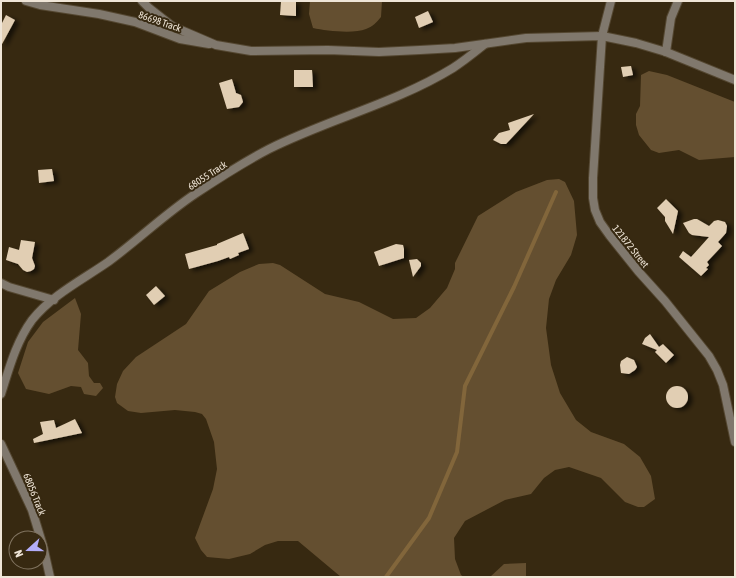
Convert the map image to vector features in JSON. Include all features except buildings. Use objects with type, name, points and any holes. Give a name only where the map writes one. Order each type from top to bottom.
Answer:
[{"type":"street","name":"86698 Track","points":[[26,1],[40,5],[99,14],[135,22],[180,39],[216,45]]},
{"type":"street","points":[[142,1],[172,26],[216,45],[251,50],[328,50],[379,52],[427,50],[526,38],[602,36],[636,43],[666,52],[735,80]]},
{"type":"street","name":"121872 Street","points":[[611,1],[602,36],[592,198],[595,210],[600,222],[610,236],[638,271],[665,301],[709,356],[718,370],[723,385],[735,442]]},
{"type":"street","points":[[666,52],[671,18],[678,1]]},
{"type":"street","name":"68055 Track","points":[[1,394],[15,353],[32,321],[65,290],[106,263],[195,194],[237,167],[269,149],[310,130],[375,105],[429,81],[454,68],[485,44]]},
{"type":"street","points":[[1,283],[9,287],[54,300]]},
{"type":"street","name":"68056 Track","points":[[1,444],[32,510],[43,546],[50,577]]},
{"type":"shaded area","points":[[310,1],[382,1],[381,17],[372,26],[361,31],[340,32],[313,28],[309,14]]},
{"type":"shaded area","points":[[649,71],[667,75],[735,102],[735,157],[699,160],[679,150],[659,153],[651,150],[639,135],[636,125],[636,114],[640,106],[641,75]]},
{"type":"shaded area","points":[[559,179],[565,182],[574,201],[577,235],[571,255],[556,280],[549,299],[546,328],[551,365],[560,393],[576,420],[591,432],[624,444],[640,457],[651,476],[655,499],[644,507],[638,507],[625,502],[601,478],[569,467],[555,470],[544,478],[531,494],[505,500],[465,521],[454,538],[455,559],[461,575],[464,577],[341,577],[298,541],[278,541],[265,545],[250,554],[229,559],[207,557],[201,550],[195,538],[213,489],[217,469],[214,442],[206,419],[202,414],[195,412],[175,410],[141,413],[128,411],[117,403],[115,397],[117,384],[123,371],[136,357],[186,324],[209,291],[240,272],[259,264],[273,263],[280,265],[325,294],[359,302],[393,319],[416,318],[430,308],[447,288],[455,269],[455,263],[478,216],[516,192],[547,180]]},
{"type":"shaded area","points":[[75,298],[81,314],[78,350],[88,363],[89,376],[94,383],[100,383],[103,388],[96,396],[84,394],[81,387],[71,386],[49,394],[26,389],[18,373],[28,342],[43,322]]},
{"type":"shaded area","points":[[526,563],[526,577],[490,577],[504,564]]},
{"type":"waterway","points":[[386,577],[429,518],[457,452],[465,386],[514,287],[556,192]]}]
